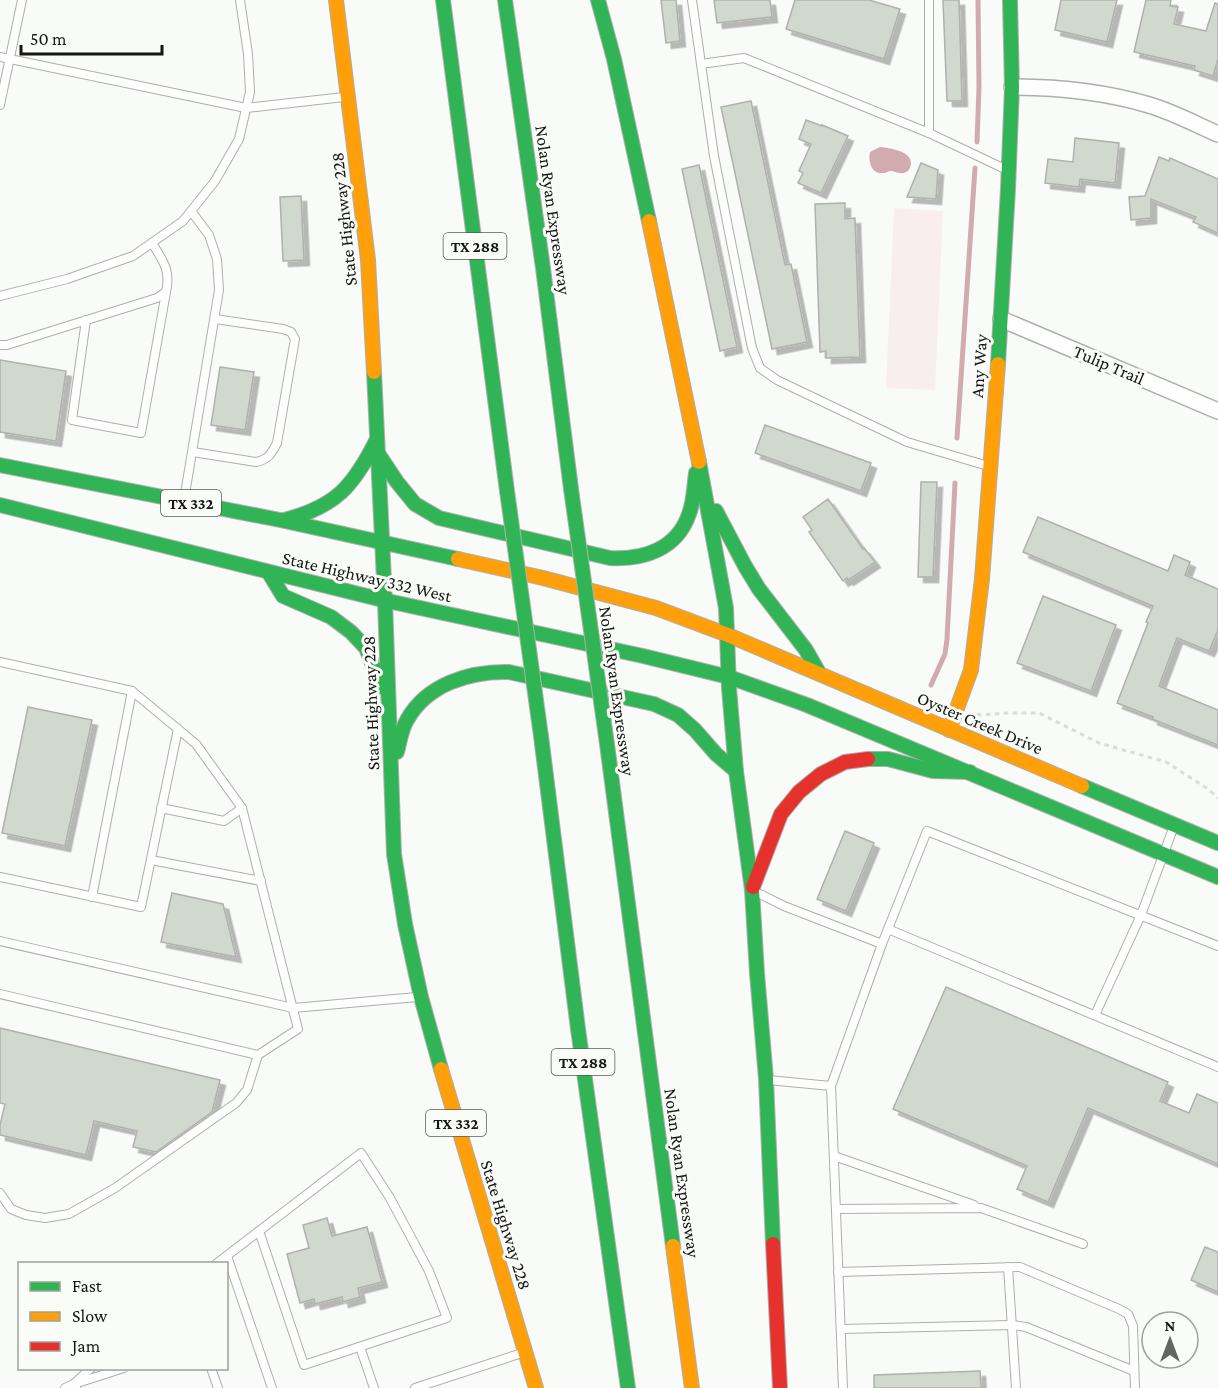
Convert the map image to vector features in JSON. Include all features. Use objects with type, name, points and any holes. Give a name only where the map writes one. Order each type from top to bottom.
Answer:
[{"type":"main road","name":"State Highway 228","points":[[336,0],[368,260],[385,600],[394,854],[405,924],[421,997],[447,1092],[536,1388]]},
{"type":"main road","name":"TX 288","points":[[443,0],[578,1029],[628,1388]]},
{"type":"main road","name":"Nolan Ryan Expressway","points":[[505,0],[543,268],[692,1388]]},
{"type":"main road","points":[[598,0],[614,58],[649,220],[698,454],[726,608],[736,771],[752,890],[766,1079],[780,1388]]},
{"type":"main road","name":"Any Way","points":[[949,730],[971,670],[982,579],[1009,171],[1012,87],[1010,0]]},
{"type":"main road","points":[[280,520],[300,516],[319,508],[346,489],[377,446],[397,482],[415,504],[439,518],[610,558],[624,560],[639,558],[665,547],[683,527],[690,512],[698,454]]},
{"type":"main road","name":"State Highway 332 West","points":[[0,465],[280,520],[543,578],[656,608],[728,635]]},
{"type":"main road","points":[[705,490],[759,589],[806,650],[819,673]]},
{"type":"main road","name":"State Highway 332 West","points":[[0,505],[269,573],[729,676]]},
{"type":"main road","name":"TX 332","points":[[269,573],[283,596],[331,617],[351,632],[366,648],[388,703]]},
{"type":"main road","name":"Oyster Creek Drive","points":[[728,635],[1218,843]]},
{"type":"main road","points":[[391,778],[403,730],[407,720],[421,702],[448,683],[467,675],[489,671],[509,672],[654,704],[678,716],[736,771]]},
{"type":"main road","points":[[729,676],[807,705],[1218,877]]},
{"type":"main road","points":[[752,890],[781,814],[799,792],[821,774],[845,762],[873,758],[888,759],[933,771],[970,772]]},
{"type":"street","points":[[1012,87],[1047,87],[1121,98],[1151,106],[1218,134]]},
{"type":"street","name":"Tulip Trail","points":[[1001,319],[1218,411]]},
{"type":"lane","points":[[0,105],[22,0]]},
{"type":"lane","points":[[0,296],[67,279],[133,256],[183,221],[191,212],[215,181],[239,139],[250,93],[248,54],[240,0]]},
{"type":"lane","points":[[692,0],[714,156],[752,348],[760,368],[777,380],[907,442],[990,466]]},
{"type":"lane","points":[[929,0],[929,133]]},
{"type":"lane","points":[[0,57],[246,108],[348,97]]},
{"type":"lane","points":[[701,64],[744,58],[929,133],[1009,171]]},
{"type":"lane","points":[[184,501],[219,290],[217,258],[208,235],[191,212]]},
{"type":"lane","points":[[86,320],[72,420],[141,433],[168,280],[166,266],[152,243]]},
{"type":"lane","points":[[0,345],[156,298],[166,292]]},
{"type":"lane","points":[[193,452],[256,462],[265,460],[271,454],[277,443],[295,339],[291,332],[283,329],[214,319]]},
{"type":"lane","points":[[0,662],[132,691],[196,744],[242,808],[298,1029],[258,1055],[247,1090],[236,1103],[115,1188],[69,1214],[45,1218],[27,1215],[11,1209],[0,1193]]},
{"type":"lane","points":[[92,897],[132,691]]},
{"type":"lane","points":[[0,877],[141,907],[178,729]]},
{"type":"lane","points":[[161,808],[224,821],[242,808]]},
{"type":"lane","points":[[1095,1015],[1141,915],[1175,825]]},
{"type":"lane","points":[[843,1388],[831,1086],[882,944],[927,831],[1218,946]]},
{"type":"lane","points":[[151,860],[261,882]]},
{"type":"lane","points":[[752,890],[784,906],[882,944]]},
{"type":"lane","points":[[888,929],[1218,1067]]},
{"type":"lane","points":[[0,941],[293,1008],[421,997]]},
{"type":"lane","points":[[0,994],[258,1055]]},
{"type":"lane","points":[[766,1079],[831,1086]]},
{"type":"lane","points":[[217,1262],[361,1153],[390,1198],[429,1270],[447,1318],[304,1365],[259,1231]]},
{"type":"lane","points":[[834,1156],[1083,1244]]},
{"type":"lane","points":[[836,1209],[981,1208]]},
{"type":"lane","points":[[226,1256],[272,1388]]},
{"type":"lane","points":[[1008,1267],[1016,1388]]},
{"type":"lane","points":[[838,1272],[1020,1267],[1128,1314],[1133,1326],[1135,1388]]},
{"type":"lane","points":[[841,1329],[1012,1325],[1026,1327],[1134,1371]]},
{"type":"lane","points":[[360,1347],[374,1388]]},
{"type":"lane","points":[[416,1388],[526,1352]]},
{"type":"lane","points":[[75,1386],[89,1370]]},
{"type":"lane","points":[[65,1388],[119,1370]]},
{"type":"lane","points":[[212,1370],[218,1388]]},
{"type":"path","points":[[957,709],[981,716],[1040,713],[1099,744],[1166,762],[1218,798]]},
{"type":"shaded area","points":[[880,147],[900,151],[908,156],[911,164],[909,170],[902,173],[875,171],[869,159],[870,152]]},
{"type":"shaded area","points":[[894,208],[943,211],[935,390],[886,388]]},
{"type":"building","points":[[661,0],[676,0],[680,41],[666,43]]},
{"type":"building","points":[[714,0],[770,0],[772,17],[717,23]]},
{"type":"building","points":[[795,0],[869,0],[900,9],[884,59],[786,29]]},
{"type":"building","points":[[943,0],[959,0],[962,101],[947,101]]},
{"type":"building","points":[[1061,0],[1117,0],[1107,42],[1055,30]]},
{"type":"building","points":[[1146,0],[1171,0],[1170,6],[1178,7],[1174,24],[1206,31],[1215,3],[1218,4],[1218,59],[1213,76],[1194,70],[1195,66],[1134,52]]},
{"type":"building","points":[[751,101],[785,265],[791,264],[807,342],[772,349],[721,107]]},
{"type":"building","points":[[806,120],[848,136],[821,193],[798,183],[803,173],[799,171],[811,144],[799,139]]},
{"type":"building","points":[[1075,138],[1119,143],[1115,183],[1080,179],[1079,187],[1045,183],[1048,159],[1073,162]]},
{"type":"building","points":[[1159,157],[1169,161],[1170,158],[1218,179],[1218,233],[1193,222],[1196,217],[1151,199],[1151,218],[1131,220],[1129,197],[1145,196]]},
{"type":"building","points":[[921,163],[938,170],[936,199],[907,197]]},
{"type":"building","points":[[699,165],[737,347],[720,351],[682,169]]},
{"type":"building","points":[[301,196],[304,260],[283,261],[280,197]]},
{"type":"building","points":[[845,203],[845,219],[855,218],[860,357],[826,358],[826,351],[820,352],[815,204]]},
{"type":"building","points":[[0,360],[66,371],[56,441],[0,432]]},
{"type":"building","points":[[220,367],[254,372],[245,430],[211,425]]},
{"type":"building","points":[[765,425],[871,463],[861,491],[755,453]]},
{"type":"building","points":[[921,482],[937,482],[933,577],[918,577]]},
{"type":"building","points":[[828,499],[863,549],[875,562],[848,580],[847,578],[843,581],[809,532],[812,530],[803,517]]},
{"type":"building","points":[[1038,517],[1168,571],[1174,555],[1190,562],[1185,575],[1218,589],[1218,630],[1209,651],[1177,638],[1159,686],[1218,710],[1218,745],[1117,703],[1153,606],[1023,552]]},
{"type":"building","points":[[1043,596],[1116,625],[1091,691],[1017,663]]},
{"type":"building","points":[[28,707],[92,720],[65,846],[2,833]]},
{"type":"building","points":[[845,831],[874,843],[846,911],[817,899]]},
{"type":"building","points":[[172,893],[223,904],[236,957],[161,942]]},
{"type":"building","points":[[946,987],[1168,1082],[1160,1101],[1189,1113],[1197,1094],[1218,1103],[1218,1164],[1088,1108],[1048,1202],[1017,1189],[1027,1166],[893,1109]]},
{"type":"building","points":[[0,1028],[220,1080],[212,1112],[156,1152],[133,1147],[137,1131],[94,1121],[86,1155],[0,1135],[5,1104],[0,1103]]},
{"type":"building","points":[[327,1218],[332,1236],[367,1227],[382,1282],[358,1288],[360,1297],[343,1302],[342,1297],[315,1304],[314,1299],[300,1303],[287,1254],[309,1248],[303,1225]]},
{"type":"building","points":[[1205,1247],[1218,1252],[1218,1292],[1191,1280]]},
{"type":"building","points":[[980,1371],[981,1388],[874,1388],[874,1375]]},
{"type":"waterway","points":[[977,142],[978,0]]},
{"type":"waterway","points":[[957,438],[975,168]]},
{"type":"waterway","points":[[931,685],[945,654],[947,639],[955,483]]},
{"type":"traffic: fast","points":[[443,0],[507,491]]},
{"type":"traffic: fast","points":[[505,0],[543,268],[571,489]]},
{"type":"traffic: fast","points":[[598,0],[614,59],[649,221]]},
{"type":"traffic: fast","points":[[998,364],[1012,87],[1010,0]]},
{"type":"traffic: fast","points":[[374,372],[394,854],[405,924],[421,997],[441,1069]]},
{"type":"traffic: fast","points":[[284,520],[317,509],[341,493],[359,471],[376,441]]},
{"type":"traffic: fast","points":[[377,452],[415,504],[439,518],[610,558],[635,557],[658,550],[668,544],[684,526],[691,509],[696,473]]},
{"type":"traffic: fast","points":[[699,462],[726,608],[729,688],[736,771],[752,890],[766,1079],[773,1244]]},
{"type":"traffic: fast","points":[[0,465],[280,520],[458,559]]},
{"type":"traffic: fast","points":[[571,489],[607,744]]},
{"type":"traffic: fast","points":[[507,491],[541,736]]},
{"type":"traffic: fast","points":[[0,505],[383,600],[643,656],[729,677]]},
{"type":"traffic: fast","points":[[716,511],[759,589],[806,650],[819,673]]},
{"type":"traffic: fast","points":[[269,573],[283,596],[331,617],[351,632],[366,648],[382,687]]},
{"type":"traffic: fast","points":[[397,752],[405,724],[426,697],[451,682],[465,677],[509,672],[654,704],[678,715],[736,771]]},
{"type":"traffic: fast","points":[[729,677],[807,705],[1218,877]]},
{"type":"traffic: fast","points":[[541,736],[578,1029],[628,1388]]},
{"type":"traffic: fast","points":[[607,744],[673,1246]]},
{"type":"traffic: fast","points":[[868,759],[888,759],[933,771],[970,772]]},
{"type":"traffic: fast","points":[[1082,786],[1218,843]]},
{"type":"traffic: slow","points":[[336,0],[368,260],[374,372]]},
{"type":"traffic: slow","points":[[649,221],[699,462]]},
{"type":"traffic: slow","points":[[949,730],[971,670],[982,579],[998,364]]},
{"type":"traffic: slow","points":[[458,559],[543,578],[656,608],[728,635]]},
{"type":"traffic: slow","points":[[728,635],[1082,786]]},
{"type":"traffic: slow","points":[[441,1069],[536,1388]]},
{"type":"traffic: slow","points":[[673,1246],[692,1388]]},
{"type":"traffic: jam","points":[[753,887],[781,814],[799,792],[821,774],[845,762],[868,759]]},
{"type":"traffic: jam","points":[[773,1244],[780,1388]]}]
